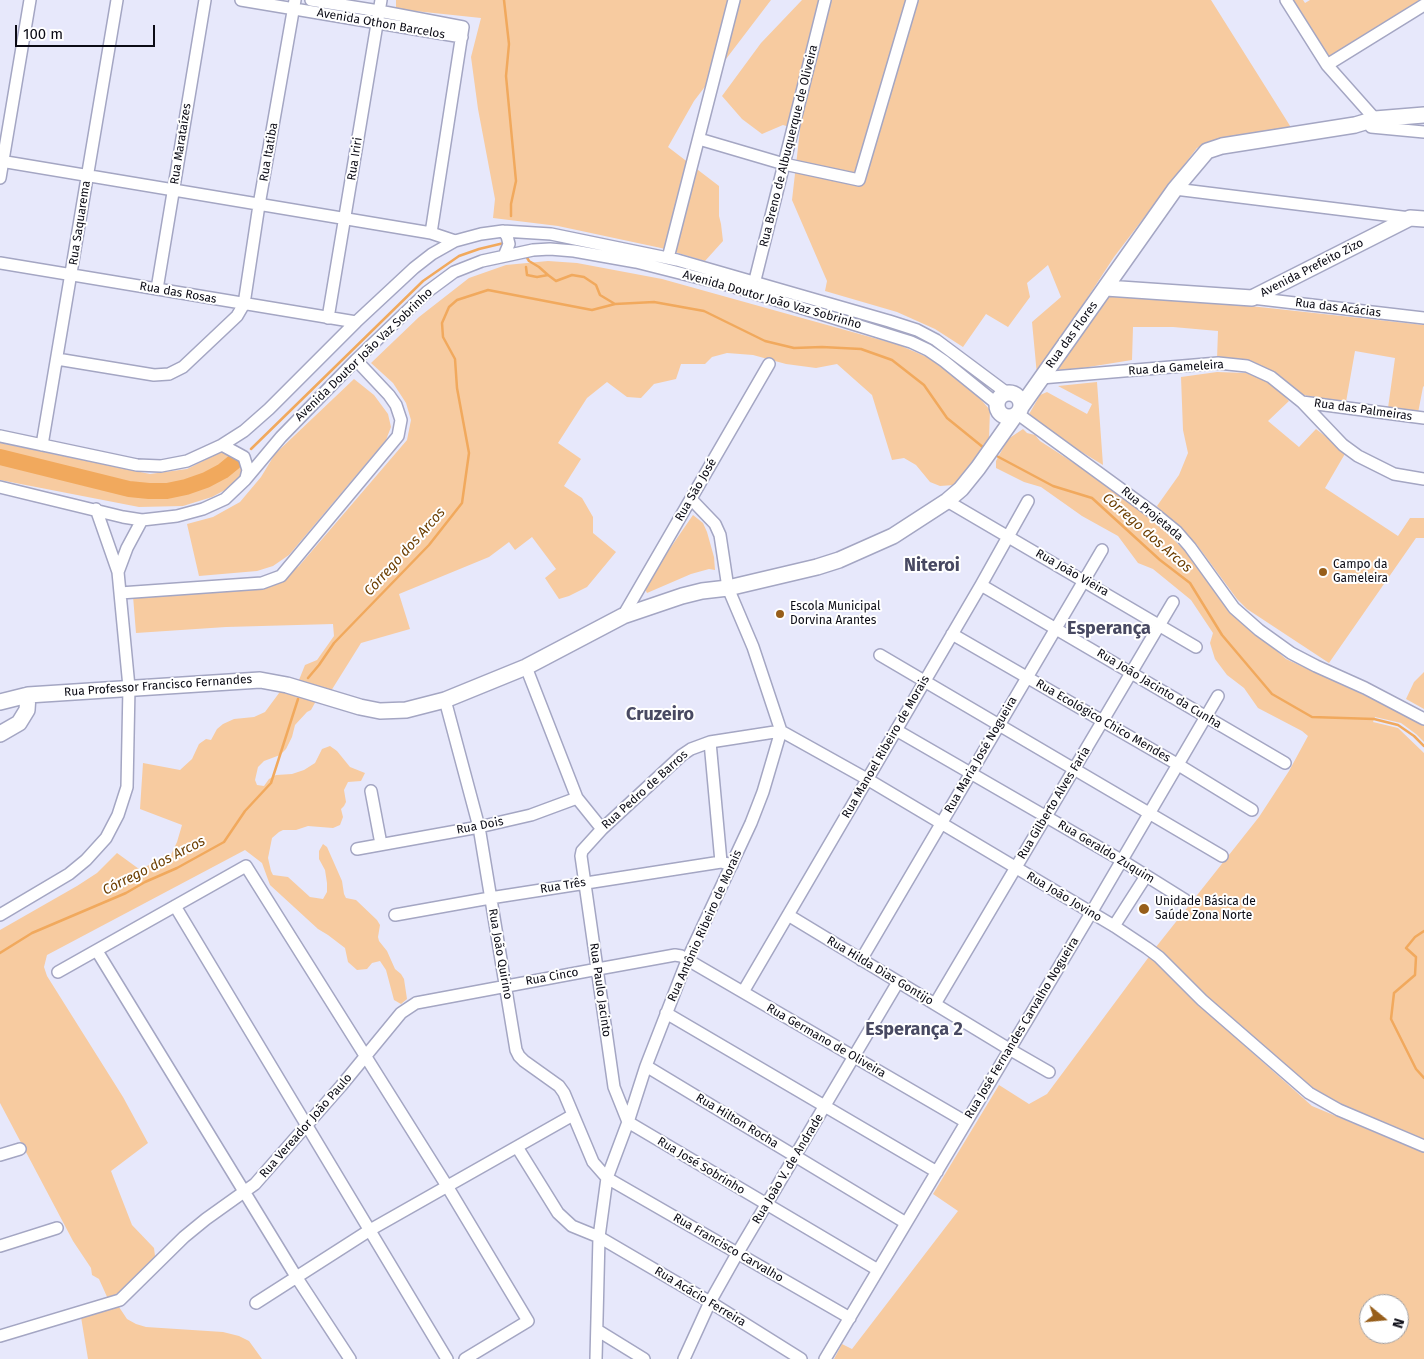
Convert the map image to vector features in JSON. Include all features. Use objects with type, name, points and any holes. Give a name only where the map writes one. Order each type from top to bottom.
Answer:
[{"type":"main road","name":"Rua das Flores","points":[[1039,380],[1175,189],[1207,151],[1222,146],[1424,115]]},
{"type":"main road","name":"Avenida Prefeito Zizo","points":[[1106,288],[1252,298],[1417,218]]},
{"type":"main road","points":[[1003,400],[1039,380]]},
{"type":"main road","points":[[445,700],[526,667],[623,616],[682,596],[728,588],[817,567],[839,560],[892,536],[947,501],[961,488],[1018,413],[1039,380]]},
{"type":"main road","points":[[1003,400],[1018,396],[1020,400],[1018,413]]},
{"type":"main road","points":[[1003,400],[1004,416],[1018,413]]},
{"type":"main road","points":[[993,446],[1003,400]]},
{"type":"main road","name":"Rua Professor Francisco Fernandes","points":[[0,702],[28,695],[260,680],[287,684],[322,696],[380,711],[406,710],[445,700]]},
{"type":"main road","points":[[0,734],[19,724],[27,710],[28,695]]},
{"type":"street","points":[[0,178],[1,162],[30,0]]},
{"type":"street","name":"Rua Saquarema","points":[[42,445],[117,0]]},
{"type":"street","name":"Rua Marataízes","points":[[157,289],[204,0]]},
{"type":"street","name":"Avenida Othon Barcelos","points":[[241,0],[295,4],[378,23],[462,37]]},
{"type":"street","name":"Avenida Othon Barcelos","points":[[311,0],[380,5],[464,28],[431,233]]},
{"type":"street","points":[[668,258],[734,0]]},
{"type":"street","name":"Rua Breno de Albuquerque de Oliveira","points":[[753,287],[825,0]]},
{"type":"street","points":[[698,139],[784,164],[859,180],[912,0]]},
{"type":"street","points":[[1286,0],[1327,65],[1376,123],[1424,132]]},
{"type":"street","name":"Rua Itatiba","points":[[244,304],[259,205],[295,4]]},
{"type":"street","name":"Rua Iriri","points":[[328,318],[380,5]]},
{"type":"street","points":[[1327,65],[1424,5]]},
{"type":"street","points":[[1,162],[431,233],[455,242]]},
{"type":"street","points":[[1175,189],[1417,218]]},
{"type":"street","points":[[503,231],[507,236],[509,244],[504,256]]},
{"type":"street","name":"Avenida Doutor João Vaz Sobrinho","points":[[0,436],[137,465],[161,466],[187,461],[222,445],[244,431],[269,409],[356,322],[414,268],[432,254],[455,242],[481,234],[503,231],[551,234],[668,258],[753,287]]},
{"type":"street","name":"Avenida Doutor João Vaz Sobrinho","points":[[0,487],[142,520],[177,516],[203,509],[225,499],[245,480],[281,437],[356,360],[427,292],[454,272],[482,261],[533,250],[574,251],[636,262],[753,287],[916,330],[936,340],[1003,400]]},
{"type":"street","name":"Rua das Rosas","points":[[0,263],[356,322]]},
{"type":"street","name":"Rua das Acácias","points":[[1252,298],[1424,318]]},
{"type":"street","points":[[57,359],[154,375],[169,374],[183,366],[237,316],[244,304]]},
{"type":"street","points":[[120,593],[262,583],[280,576],[398,436],[401,420],[396,405],[356,360]]},
{"type":"street","name":"Rua da Gameleira","points":[[1039,380],[1218,363],[1246,366],[1271,377],[1302,402],[1342,445],[1358,456],[1394,474],[1424,479]]},
{"type":"street","name":"Rua São José","points":[[623,616],[769,364]]},
{"type":"street","name":"Rua das Palmeiras","points":[[1302,402],[1424,418]]},
{"type":"street","name":"Rua Projetada","points":[[1018,413],[1132,496],[1177,532],[1234,608],[1259,630],[1291,653],[1365,688],[1424,719]]},
{"type":"street","points":[[222,445],[244,457],[248,470],[245,480]]},
{"type":"street","points":[[691,499],[715,524],[720,535],[728,588],[753,647],[781,731]]},
{"type":"street","name":"Rua João Vieira","points":[[947,501],[1196,646]]},
{"type":"street","name":"Rua Manoel Ribeiro de Morais","points":[[743,992],[981,585],[1028,501]]},
{"type":"street","points":[[2,911],[69,874],[86,860],[106,838],[118,815],[126,787],[129,687],[118,572],[96,509]]},
{"type":"street","points":[[118,572],[127,548],[142,520]]},
{"type":"street","name":"Rua Maria José Nogueira","points":[[861,960],[1102,550]]},
{"type":"street","name":"Rua João Jacinto da Cunha","points":[[981,585],[1285,763]]},
{"type":"street","name":"Rua Gilberto Alves Faria","points":[[935,1004],[1173,602]]},
{"type":"street","name":"Rua Ecológico Chico Mendes","points":[[952,634],[1027,676],[1252,810]]},
{"type":"street","points":[[880,655],[1222,856]]},
{"type":"street","points":[[526,667],[577,798],[602,829]]},
{"type":"street","name":"Rua José Fernandes Carvalho Nogueira","points":[[825,1359],[1218,696]]},
{"type":"street","name":"Rua João Quirino","points":[[445,700],[479,827],[516,1050],[524,1061],[559,1086],[593,1162],[607,1178]]},
{"type":"street","name":"Rua Geraldo Zuquim","points":[[896,730],[1047,816],[1185,900]]},
{"type":"street","name":"Rua Pedro de Barros","points":[[581,856],[586,845],[602,829],[682,755],[710,742],[781,731]]},
{"type":"street","name":"Rua João Jovino","points":[[781,731],[867,779],[1114,926],[1158,956],[1202,1000],[1309,1093],[1339,1110],[1424,1146]]},
{"type":"street","name":"Rua Antônio Ribeiro de Morais","points":[[596,1359],[599,1237],[607,1178],[646,1066],[688,958],[726,864],[763,792],[781,731]]},
{"type":"street","points":[[710,742],[726,864]]},
{"type":"street","points":[[371,791],[381,844]]},
{"type":"street","name":"Rua Dois","points":[[357,849],[479,827],[531,815],[577,798]]},
{"type":"street","name":"Rua Paulo Jacinto","points":[[581,856],[614,1087],[619,1104],[628,1122]]},
{"type":"street","name":"Rua Três","points":[[395,915],[585,883],[726,864]]},
{"type":"street","points":[[58,972],[246,866],[364,1057],[447,1186],[528,1321],[465,1359]]},
{"type":"street","points":[[1114,926],[1146,876]]},
{"type":"street","points":[[175,906],[447,1359]]},
{"type":"street","name":"Rua Hilda Dias Gontijo","points":[[788,915],[1049,1072]]},
{"type":"street","points":[[97,951],[297,1278],[350,1359]]},
{"type":"street","name":"Rua Cinco","points":[[416,1003],[675,956],[688,958]]},
{"type":"street","name":"Rua Germano de Oliveira","points":[[688,958],[854,1058],[966,1122]]},
{"type":"street","name":"Rua João V. de Andrade","points":[[684,1359],[710,1302],[737,1254],[898,982]]},
{"type":"street","name":"Rua Vereador João Paulo","points":[[0,1336],[120,1300],[184,1237],[245,1192],[264,1174],[401,1013],[416,1003]]},
{"type":"street","points":[[666,1013],[937,1172]]},
{"type":"street","name":"Rua Hilton Rocha","points":[[646,1066],[906,1223]]},
{"type":"street","points":[[256,1303],[370,1230],[573,1115]]},
{"type":"street","name":"Rua José Sobrinho","points":[[628,1122],[878,1270]]},
{"type":"street","name":"Rua Acácio Ferreira","points":[[516,1147],[558,1213],[572,1226],[599,1237],[710,1302],[801,1359]]},
{"type":"street","points":[[0,1155],[20,1149]]},
{"type":"street","name":"Rua Francisco Carvalho","points":[[607,1178],[850,1318]]},
{"type":"street","points":[[0,1246],[57,1228]]},
{"type":"street","points":[[597,1330],[644,1359]]},
{"type":"shaded area","points":[[396,0],[771,0],[694,101],[668,147],[719,186],[719,216],[723,241],[705,261],[661,248],[558,226],[493,218],[495,199],[478,109],[471,57],[481,18],[396,9]]},
{"type":"shaded area","points":[[802,0],[1211,0],[1292,129],[1215,140],[1197,148],[1114,257],[1037,375],[1032,322],[1061,297],[1048,265],[1027,283],[1030,297],[1008,327],[986,314],[963,347],[935,329],[897,312],[825,291],[827,281],[792,200],[800,130],[783,125],[762,134],[742,119],[722,96],[761,43]]},
{"type":"shaded area","points":[[1290,0],[1303,0],[1305,3],[1310,0],[1418,0],[1419,2],[1328,60]]},
{"type":"shaded area","points":[[548,261],[577,263],[662,279],[899,345],[927,357],[970,387],[990,410],[989,439],[976,464],[954,485],[940,486],[930,482],[916,465],[904,458],[892,460],[872,395],[837,364],[816,368],[786,364],[753,355],[727,353],[712,357],[705,364],[681,364],[676,379],[654,384],[641,398],[627,397],[607,382],[587,398],[558,443],[581,459],[564,486],[582,498],[593,517],[593,533],[616,552],[587,587],[569,596],[559,599],[545,578],[556,569],[532,537],[515,550],[509,542],[489,557],[399,594],[410,629],[361,643],[331,691],[299,680],[305,665],[317,660],[334,636],[333,624],[226,627],[136,633],[133,596],[193,594],[262,588],[281,579],[299,566],[407,440],[411,420],[406,403],[393,383],[371,363],[419,317],[469,278],[506,265]]},
{"type":"shaded area","points":[[1113,291],[1424,325],[1424,386],[1418,413],[1388,408],[1395,358],[1355,351],[1346,402],[1303,395],[1274,373],[1217,359],[1218,331],[1173,327],[1133,327],[1132,360],[1051,373]]},
{"type":"shaded area","points":[[1217,372],[1246,373],[1273,384],[1289,401],[1268,421],[1299,447],[1316,429],[1346,452],[1325,488],[1398,536],[1410,518],[1424,518],[1424,538],[1416,538],[1329,663],[1247,609],[1237,599],[1197,545],[1157,506],[1179,475],[1188,453],[1183,430],[1181,377]]},
{"type":"shaded area","points":[[354,379],[374,395],[388,414],[391,427],[386,440],[289,555],[273,566],[257,571],[199,576],[187,524],[213,517],[240,502],[261,477],[275,454]]},
{"type":"shaded area","points":[[1097,382],[1103,465],[1049,432],[1028,416],[1040,395],[1047,392],[1087,414],[1092,404],[1058,386]]},
{"type":"shaded area","points":[[1023,429],[1027,433],[1035,435],[1040,441],[1100,480],[1156,522],[1185,551],[1226,607],[1286,659],[1424,725],[1424,742],[1401,723],[1375,717],[1373,722],[1398,728],[1424,753],[1424,1141],[1323,1099],[1202,996],[1156,947],[1259,817],[1289,771],[1308,736],[1258,708],[1244,688],[1227,675],[1215,659],[1210,643],[1213,633],[1191,600],[1153,569],[1138,563],[1118,536],[1082,516],[1041,487],[1024,482],[996,468],[996,461],[1008,439]]},
{"type":"shaded area","points":[[0,443],[150,474],[187,469],[223,451],[236,457],[242,465],[242,473],[240,478],[225,490],[212,497],[183,506],[139,507],[0,480]]},
{"type":"shaded area","points":[[693,515],[703,523],[707,532],[714,557],[715,570],[709,569],[691,574],[647,593],[645,589],[651,576]]},
{"type":"shaded area","points":[[1424,672],[1424,709],[1406,699],[1414,682]]},
{"type":"shaded area","points":[[282,689],[316,701],[311,710],[295,725],[286,749],[280,755],[264,761],[258,767],[255,780],[257,785],[264,786],[269,779],[276,775],[292,774],[304,770],[315,763],[322,749],[330,746],[337,751],[350,767],[365,773],[361,781],[348,782],[344,790],[346,802],[341,809],[343,817],[340,825],[333,828],[308,826],[296,830],[283,830],[272,838],[268,858],[271,871],[273,875],[288,877],[310,897],[323,899],[327,892],[327,883],[325,870],[319,859],[319,851],[323,844],[327,847],[342,881],[346,898],[356,900],[380,925],[379,941],[387,951],[395,969],[404,979],[407,999],[401,1004],[394,1000],[386,970],[380,961],[372,963],[367,969],[357,970],[348,962],[345,948],[318,929],[270,885],[262,863],[245,850],[47,955],[44,967],[47,976],[123,1097],[148,1143],[111,1171],[132,1225],[154,1248],[155,1256],[128,1287],[108,1299],[99,1279],[92,1275],[91,1268],[73,1241],[0,1103],[0,930],[97,873],[117,853],[139,869],[170,857],[182,825],[140,809],[143,763],[180,770],[192,759],[199,744],[206,739],[211,740],[217,729],[223,724],[234,719],[254,717],[265,712]]},
{"type":"shaded area","points":[[1151,954],[1199,1005],[1312,1106],[1424,1153],[1424,1359],[834,1359],[842,1344],[852,1349],[958,1211],[933,1194],[999,1085],[1029,1104],[1047,1094]]},
{"type":"shaded area","points":[[111,1305],[119,1307],[127,1319],[146,1327],[223,1332],[239,1336],[249,1341],[262,1359],[88,1359],[81,1317]]},
{"type":"waterway","points":[[504,0],[509,44],[506,76],[516,181],[511,204],[511,216]]},
{"type":"waterway","points":[[251,449],[423,281],[459,256],[504,243]]},
{"type":"waterway","points":[[526,256],[529,261],[548,275]]},
{"type":"waterway","points":[[526,267],[527,275],[537,277],[548,275],[556,281],[572,275],[584,277],[596,285],[600,295],[615,304]]},
{"type":"waterway","name":"Córrego dos Arcos","points":[[308,678],[334,643],[429,545],[462,503],[469,453],[457,388],[455,359],[443,337],[442,323],[449,307],[457,300],[488,290],[592,310],[615,304],[654,302],[704,311],[765,341],[794,348],[861,349],[892,360],[924,385],[947,418],[984,448]]},
{"type":"waterway","name":"Córrego dos Arcos","points":[[993,454],[1053,486],[1092,498],[1160,560],[1190,583],[1222,635],[1272,694],[1312,717],[1374,719],[1398,725],[1424,746]]},
{"type":"waterway","points":[[0,457],[129,489],[149,491],[167,491],[186,487],[206,480],[223,471],[234,462]]},
{"type":"waterway","name":"Córrego dos Arcos","points":[[0,953],[32,933],[126,893],[224,842],[245,811],[271,783],[298,699]]},
{"type":"waterway","name":"Córrego dos Arcos","points":[[1424,931],[1415,937],[1406,948],[1416,957],[1415,975],[1394,993],[1391,1019],[1416,1069],[1424,1078]]},
{"type":"place","name":"Campo da Gameleira","points":[[1323,572]]},
{"type":"place","name":"Escola Municipal Dorvina Arantes","points":[[780,614]]},
{"type":"place","name":"Unidade Básica de Saúde Zona Norte","points":[[1144,909]]},
{"type":"district","name":"Niteroi","points":[[932,566]]},
{"type":"district","name":"Esperança","points":[[1109,629]]},
{"type":"district","name":"Cruzeiro","points":[[660,715]]},
{"type":"district","name":"Esperança 2","points":[[914,1030]]}]
